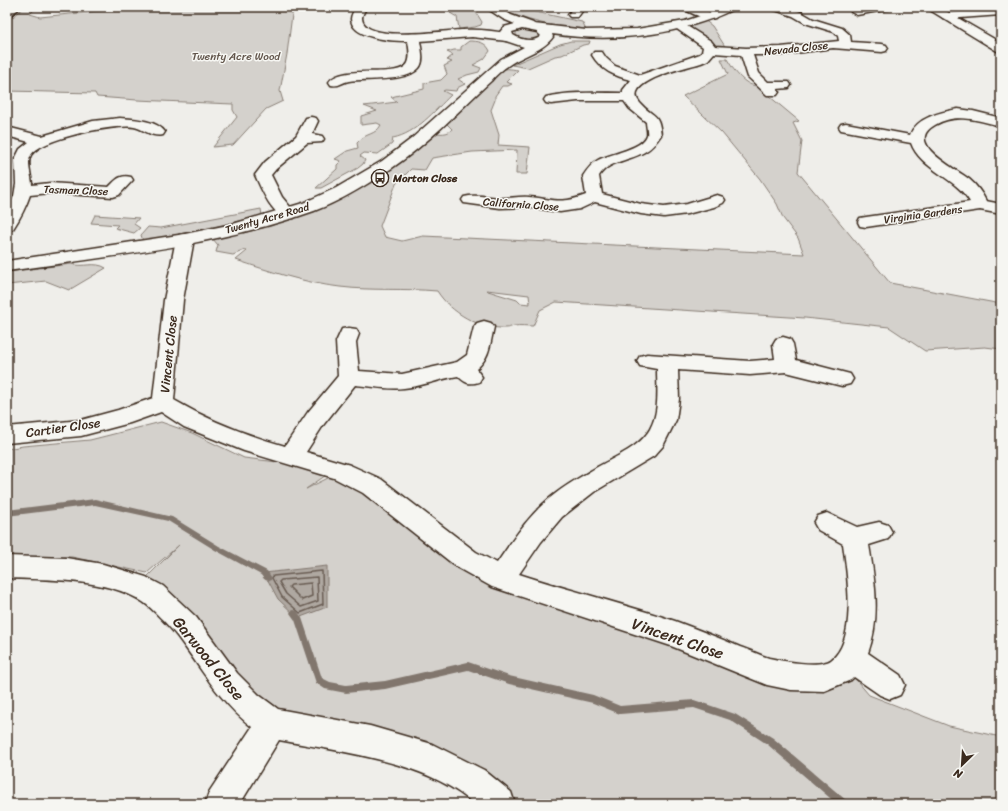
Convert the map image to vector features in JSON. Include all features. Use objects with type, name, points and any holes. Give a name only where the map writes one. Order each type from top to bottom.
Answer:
[{"type":"street","points":[[7,13],[15,7]]},
{"type":"street","points":[[360,7],[355,16],[358,26],[379,34],[414,38],[448,33],[509,34],[530,43],[541,35]]},
{"type":"street","points":[[509,34],[522,26],[541,35],[625,33],[678,25],[711,16],[730,7]]},
{"type":"street","name":"Nevada Close","points":[[776,7],[796,14],[809,21],[838,30],[844,35],[845,44]]},
{"type":"street","points":[[857,12],[885,7]]},
{"type":"street","points":[[931,7],[948,13],[1001,42]]},
{"type":"street","points":[[493,9],[509,34]]},
{"type":"street","points":[[493,9],[541,35]]},
{"type":"street","points":[[688,9],[711,16]]},
{"type":"street","points":[[948,13],[1001,12]]},
{"type":"street","points":[[948,13],[1001,48]]},
{"type":"street","points":[[678,25],[704,41],[709,46],[709,49],[706,55],[698,60],[679,64],[641,79],[631,87],[629,97],[635,106],[653,122],[654,135],[643,148],[596,168],[590,176],[594,197],[653,211],[675,211],[715,207]]},
{"type":"street","name":"Twenty Acre Road","points":[[505,62],[513,49],[509,34]]},
{"type":"street","name":"Twenty Acre Road","points":[[7,266],[185,239],[236,228],[309,207],[342,192],[387,164],[416,142],[489,75],[541,35]]},
{"type":"street","points":[[340,77],[385,76],[409,70],[414,66],[416,59],[414,38]]},
{"type":"street","name":"Nevada Close","points":[[709,49],[746,52],[781,51],[845,44],[869,51],[882,48]]},
{"type":"street","name":"Nevada Close","points":[[746,52],[753,74],[769,89],[784,85]]},
{"type":"street","points":[[594,53],[610,69],[641,79]]},
{"type":"street","points":[[547,101],[578,96],[629,97]]},
{"type":"street","points":[[846,127],[916,140],[916,135],[921,128],[942,116],[951,114],[966,114],[1001,122]]},
{"type":"street","points":[[7,225],[17,210],[23,192],[24,177],[14,165],[32,147],[43,140],[96,121],[135,124],[152,128],[163,133]]},
{"type":"street","points":[[288,214],[275,199],[263,175],[269,166],[310,139],[311,121]]},
{"type":"street","points":[[7,131],[43,140]]},
{"type":"street","name":"Virginia Gardens","points":[[916,140],[928,157],[965,184],[980,205]]},
{"type":"street","name":"Tasman Close","points":[[23,192],[50,188],[113,192],[125,180]]},
{"type":"street","name":"California Close","points":[[465,199],[500,204],[528,202],[560,207],[594,197]]},
{"type":"street","name":"Virginia Gardens","points":[[867,223],[980,205],[1001,209]]},
{"type":"street","name":"Vincent Close","points":[[185,239],[181,254],[170,330],[163,402],[192,421],[252,445],[342,470],[358,478],[372,486],[467,560],[501,579],[601,612],[675,634],[767,671],[791,676],[824,677],[841,670],[852,658],[858,644],[861,618],[861,585],[867,535],[827,523]]},
{"type":"street","points":[[349,377],[402,381],[422,378],[440,372],[467,372],[476,358],[484,327]]},
{"type":"street","points":[[291,456],[316,418],[349,377],[346,342],[349,334]]},
{"type":"street","points":[[783,344],[786,365]]},
{"type":"street","points":[[501,579],[532,534],[553,510],[570,496],[646,450],[655,441],[666,420],[668,406],[657,361],[750,368],[786,365],[845,380]]},
{"type":"street","name":"Cartier Close","points":[[7,435],[81,428],[122,417],[163,402]]},
{"type":"street","name":"Garwood Close","points":[[7,567],[66,569],[103,575],[136,585],[153,594],[186,626],[227,683],[248,705],[272,723],[370,742],[432,760],[473,781],[499,804]]},
{"type":"street","points":[[852,658],[890,685]]},
{"type":"street","points":[[221,804],[272,723]]},
{"type":"green space","name":"Twenty Acre Wood","points":[[25,7],[37,7],[30,14],[40,17],[138,7],[293,7],[287,54],[280,91],[283,101],[266,109],[233,145],[213,147],[237,117],[233,110],[233,104],[97,97],[95,93],[7,91],[7,22]]},
{"type":"green space","points":[[460,7],[475,7],[482,22],[481,25],[459,29],[457,17],[450,13],[459,10]]},
{"type":"green space","points":[[499,7],[519,7],[522,12],[531,11],[582,22],[586,30],[577,30],[528,20]]},
{"type":"green space","points":[[703,19],[712,26],[728,51],[709,49],[678,25]]},
{"type":"green space","points":[[524,29],[534,30],[540,35],[538,40],[524,40],[516,37],[516,31]]},
{"type":"green space","points":[[469,41],[481,43],[490,51],[484,59],[473,65],[481,68],[479,72],[458,79],[465,84],[457,88],[456,91],[443,91],[451,95],[425,121],[410,131],[393,138],[392,144],[378,154],[364,153],[360,156],[365,160],[358,168],[321,188],[316,188],[337,169],[337,165],[341,161],[335,159],[347,151],[358,148],[357,143],[360,140],[376,131],[381,125],[377,123],[361,125],[361,116],[377,111],[364,106],[397,102],[391,97],[424,89],[424,83],[441,80],[447,74],[444,66],[452,62],[447,60],[453,55],[447,52],[461,50],[461,47]]},
{"type":"green space","points":[[571,41],[590,41],[589,44],[583,45],[562,55],[555,56],[528,68],[512,65],[560,44]]},
{"type":"green space","points":[[721,59],[727,59],[735,72],[743,80],[757,86],[799,121],[793,123],[802,141],[798,172],[890,283],[1001,304],[1001,349],[985,347],[925,351],[889,327],[805,318],[556,302],[540,310],[533,326],[495,328],[476,323],[458,313],[437,291],[364,289],[314,283],[236,260],[247,251],[245,250],[233,255],[216,252],[218,245],[212,238],[237,231],[243,233],[271,226],[356,189],[433,133],[444,133],[450,131],[452,129],[446,123],[492,76],[498,74],[500,70],[508,69],[518,70],[506,82],[512,84],[502,86],[495,96],[491,110],[499,135],[498,145],[530,147],[527,174],[516,174],[517,150],[472,152],[432,158],[425,170],[411,169],[396,184],[380,226],[385,237],[402,241],[423,236],[804,254],[798,238],[783,218],[777,204],[760,179],[722,133],[683,96],[728,74]],"holes":[[[487,290],[529,295],[530,304],[520,303],[517,300]]]},
{"type":"green space","points":[[261,209],[262,216],[181,234],[143,241],[141,235],[148,227],[161,228]]},
{"type":"green space","points":[[95,215],[139,218],[134,224],[140,228],[134,233],[115,228],[118,225],[91,223]]},
{"type":"green space","points":[[71,264],[98,265],[106,268],[69,290],[46,281],[7,285],[7,272]]},
{"type":"green space","points":[[161,422],[192,433],[244,458],[335,469],[306,489],[342,471],[500,577],[674,640],[853,676],[869,695],[949,726],[1001,737],[1001,804],[499,804],[432,760],[272,723],[140,584],[179,545],[147,573],[72,557],[7,557],[7,449],[23,446],[90,440]]},
{"type":"water","points":[[327,566],[327,607],[298,618],[278,599],[264,573]]},
{"type":"waterway","points":[[7,513],[95,502],[170,519],[217,548],[264,573],[268,578]]},
{"type":"waterway","points":[[294,613],[298,618],[319,680],[328,686],[346,689],[385,685],[468,666],[509,680],[593,699],[620,710],[694,704],[732,717],[770,741],[844,804]]},
{"type":"place","name":"Morton Close","points":[[380,178]]}]
